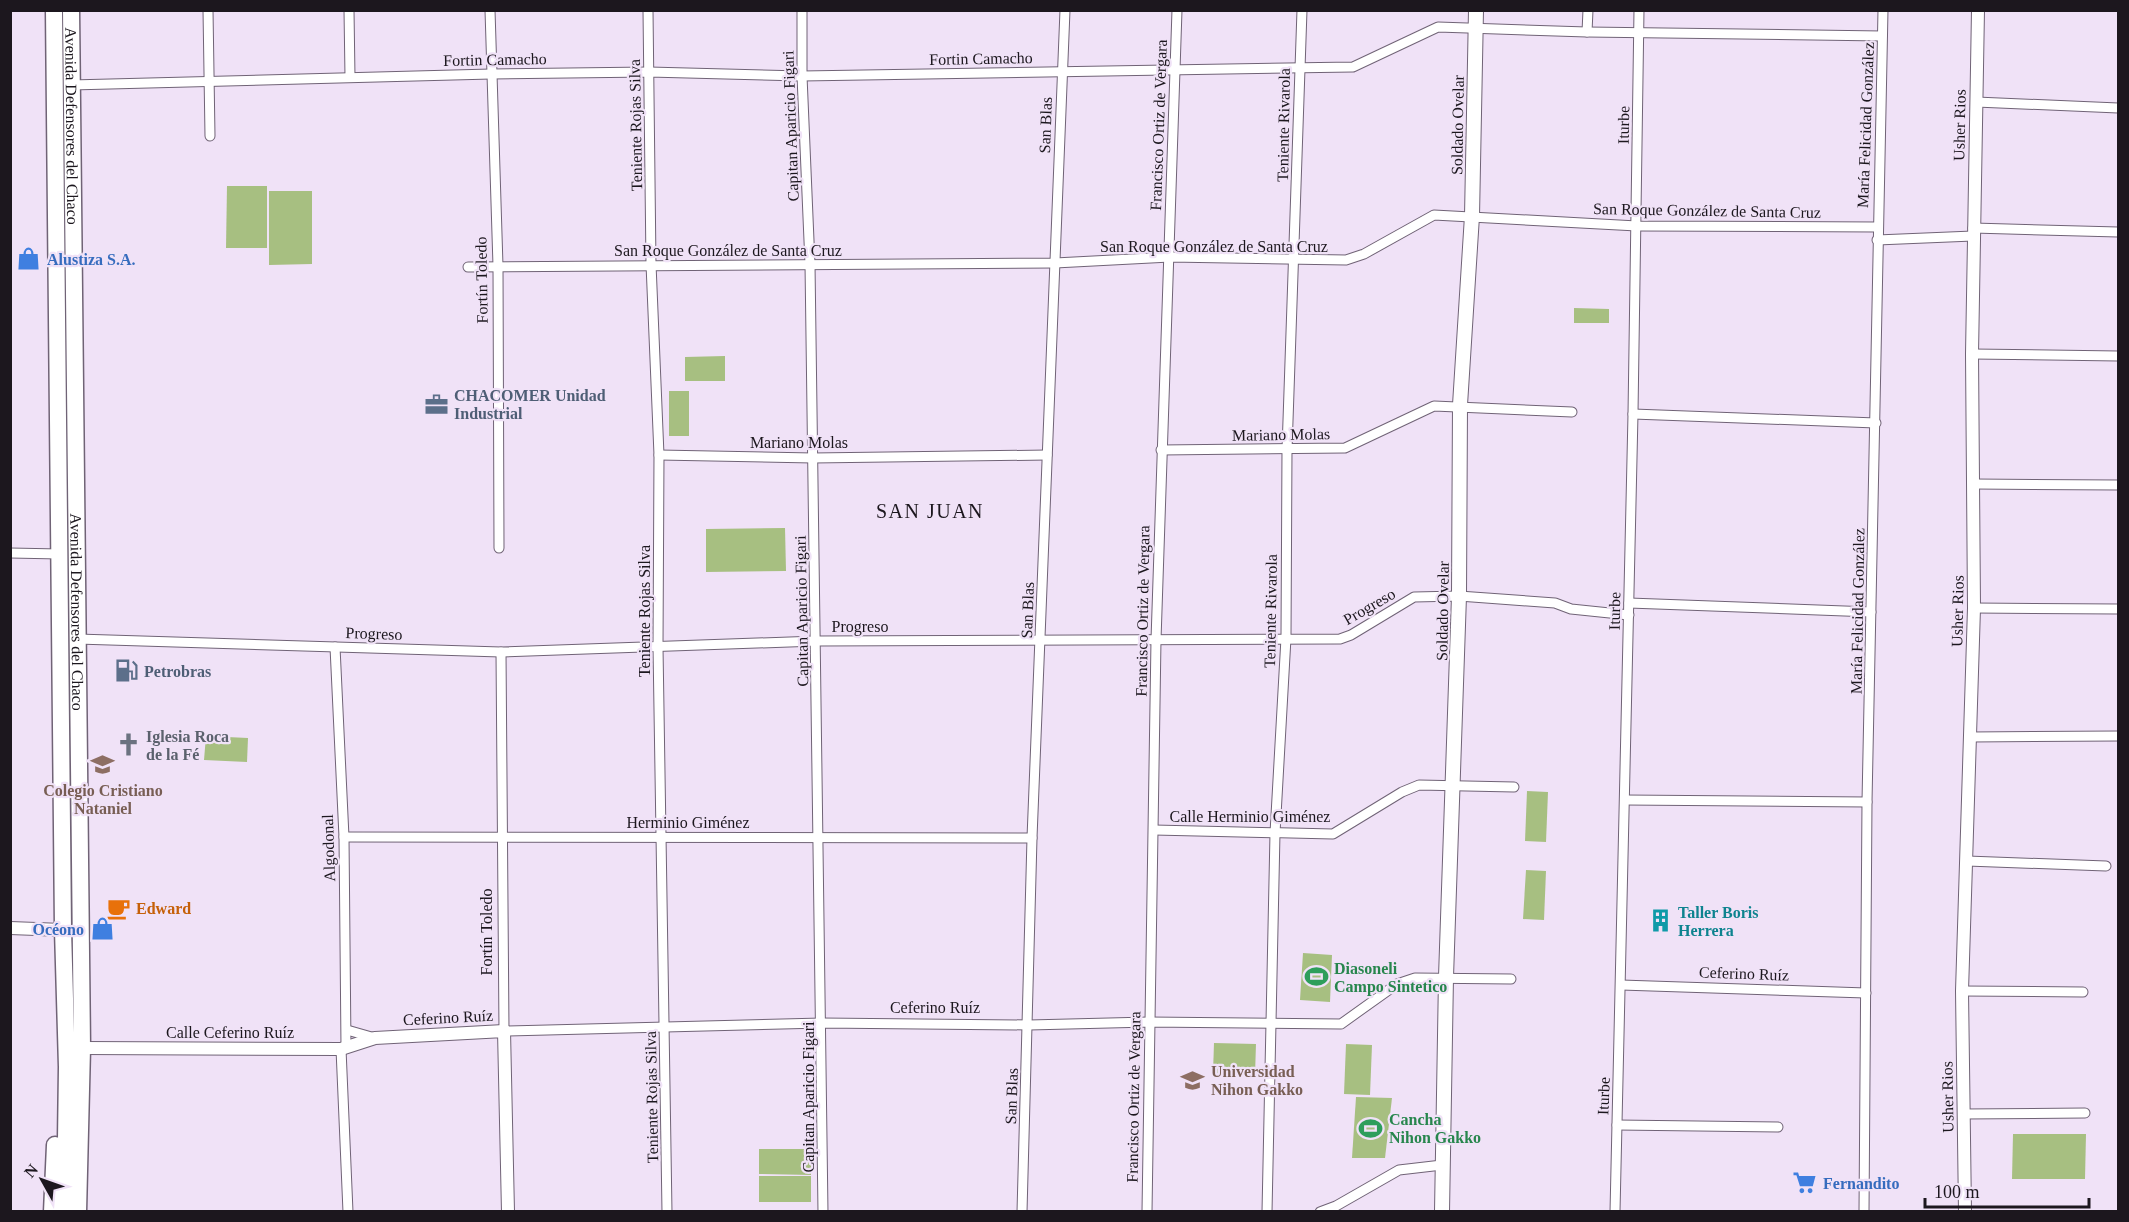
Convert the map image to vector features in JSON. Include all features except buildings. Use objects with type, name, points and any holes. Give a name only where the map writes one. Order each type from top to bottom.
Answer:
[{"type":"highway","name":"Avenida Defensores del Chaco","points":[[54,10],[63,930],[76,1061],[65,1212]]},
{"type":"highway","name":"Avenida Defensores del Chaco","points":[[71,10],[77,639],[78,1212]]},
{"type":"highway","points":[[52,1212],[58,1087],[76,1061],[88,1084],[91,1127],[88,1212]]},
{"type":"main road","name":"Soldado Ovelar","points":[[1442,1212],[1446,977],[1460,596],[1460,405],[1472,216],[1476,10]]},
{"type":"street","points":[[208,10],[210,135]]},
{"type":"street","points":[[349,10],[350,77]]},
{"type":"street","name":"Fortín Toledo","points":[[490,10],[490,74],[498,266],[499,548]]},
{"type":"street","name":"Teniente Rojas Silva","points":[[648,10],[651,264],[659,455],[658,647],[663,837],[667,1212]]},
{"type":"street","name":"Capitan Aparicio Figari","points":[[802,10],[802,76],[810,264],[817,641],[823,1212]]},
{"type":"street","name":"San Blas","points":[[1022,1212],[1029,1025],[1032,838],[1065,10]]},
{"type":"street","name":"Francisco Ortiz de Vergara","points":[[1147,1212],[1156,640],[1161,450],[1170,257],[1176,10]]},
{"type":"street","name":"Teniente Rivarola","points":[[1267,1212],[1275,833],[1286,638],[1287,450],[1302,10]]},
{"type":"street","points":[[1587,32],[1588,10]]},
{"type":"street","name":"Iturbe","points":[[1616,1212],[1637,226],[1639,10]]},
{"type":"street","name":"María Felicidad González","points":[[1864,1212],[1867,802],[1883,10]]},
{"type":"street","name":"Usher Rios","points":[[1965,1212],[1962,991],[1974,608],[1972,354],[1978,10]]},
{"type":"street","name":"Fortin Camacho","points":[[71,85],[490,74],[649,72],[802,76],[1353,67],[1438,27],[1587,32],[1882,36]]},
{"type":"street","points":[[1976,102],[2118,108]]},
{"type":"street","name":"San Roque González de Santa Cruz","points":[[468,267],[1055,263],[1170,257],[1295,261],[1346,260],[1364,254],[1434,216],[1472,216],[1637,226],[1877,227]]},
{"type":"street","points":[[1877,240],[1973,232],[2118,232]]},
{"type":"street","points":[[1972,354],[2118,356]]},
{"type":"street","name":"Mariano Molas","points":[[1161,450],[1346,448],[1434,406],[1460,405],[1572,412]]},
{"type":"street","points":[[1633,414],[1876,423]]},
{"type":"street","name":"Mariano Molas","points":[[659,455],[813,458],[1047,455]]},
{"type":"street","points":[[1974,483],[2118,485]]},
{"type":"street","points":[[10,553],[60,554]]},
{"type":"street","name":"Progreso","points":[[77,639],[501,652],[817,641],[1041,642],[1340,639],[1351,635],[1414,597],[1460,596],[1555,603],[1571,609],[1629,615]]},
{"type":"street","points":[[1629,603],[1871,612]]},
{"type":"street","points":[[1974,608],[2118,609]]},
{"type":"street","name":"Algodonal","points":[[335,647],[344,837],[347,1030],[344,1048],[348,1212]]},
{"type":"street","name":"Fortín Toledo","points":[[501,652],[508,1212]]},
{"type":"street","points":[[1970,737],[2118,736]]},
{"type":"street","name":"Calle Herminio Giménez","points":[[1154,831],[1333,834],[1402,792],[1419,785],[1514,787]]},
{"type":"street","points":[[1625,800],[1867,802]]},
{"type":"street","name":"Herminio Giménez","points":[[344,837],[1032,838]]},
{"type":"street","points":[[1967,861],[2106,866]]},
{"type":"street","points":[[10,928],[63,930]]},
{"type":"street","name":"Ceferino Ruíz","points":[[347,1030],[375,1038],[504,1031],[822,1023],[1341,1024],[1397,984],[1415,978],[1511,979]]},
{"type":"street","name":"Ceferino Ruíz","points":[[1621,985],[1866,993]]},
{"type":"street","points":[[1962,991],[2083,993]]},
{"type":"street","name":"Calle Ceferino Ruíz","points":[[76,1061],[344,1048],[375,1038]]},
{"type":"street","points":[[1964,1114],[2085,1113]]},
{"type":"street","points":[[1617,1125],[1778,1127]]},
{"type":"street","points":[[1320,1212],[1336,1206],[1400,1170],[1442,1165]]},
{"type":"green space","points":[[59,11],[65,11],[74,915],[73,1056]]},
{"type":"green space","points":[[227,186],[267,186],[267,248],[226,248]]},
{"type":"green space","points":[[269,191],[312,191],[312,264],[269,265]]},
{"type":"green space","points":[[1574,308],[1609,309],[1609,323],[1574,323]]},
{"type":"green space","points":[[725,356],[725,381],[685,381],[685,357]]},
{"type":"green space","points":[[669,391],[689,391],[689,436],[669,436]]},
{"type":"green space","points":[[785,528],[786,571],[706,572],[706,529]]},
{"type":"green space","points":[[206,736],[248,738],[247,762],[204,760]]},
{"type":"green space","points":[[1527,791],[1548,792],[1546,842],[1525,841]]},
{"type":"green space","points":[[1526,870],[1546,871],[1544,920],[1523,919]]},
{"type":"green space","name":"Diasoneli Campo Sintetico","points":[[1303,953],[1332,955],[1330,1002],[1300,1000]]},
{"type":"green space","points":[[1214,1043],[1256,1044],[1255,1075],[1213,1073]]},
{"type":"green space","points":[[1346,1044],[1372,1045],[1370,1095],[1344,1094]]},
{"type":"green space","name":"Cancha Nihon Gakko","points":[[1356,1097],[1392,1098],[1385,1158],[1352,1158]]},
{"type":"green space","points":[[2013,1134],[2086,1134],[2085,1179],[2012,1179]]},
{"type":"green space","points":[[759,1149],[811,1149],[811,1175],[759,1174]]},
{"type":"green space","points":[[759,1176],[811,1176],[811,1202],[759,1202]]},
{"type":"place","name":"Alustiza S.A.","points":[[29,259]]},
{"type":"place","name":"CHACOMER Unidad Industrial","points":[[436,404]]},
{"type":"place","name":"Petrobras","points":[[126,671]]},
{"type":"place","name":"Iglesia Roca de la Fé","points":[[128,745]]},
{"type":"place","name":"Colegio Cristiano Nataniel","points":[[103,765]]},
{"type":"place","name":"Edward","points":[[118,908]]},
{"type":"place","name":"Taller Boris Herrera","points":[[1660,921]]},
{"type":"place","name":"Océono","points":[[102,929]]},
{"type":"place","name":"Diasoneli Campo Sintetico","points":[[1316,977]]},
{"type":"place","name":"Universidad Nihon Gakko","points":[[1193,1080]]},
{"type":"place","name":"Cancha Nihon Gakko","points":[[1371,1128]]},
{"type":"place","name":"Fernandito","points":[[1805,1183]]},
{"type":"district","name":"SAN JUAN","points":[[930,511]]}]
